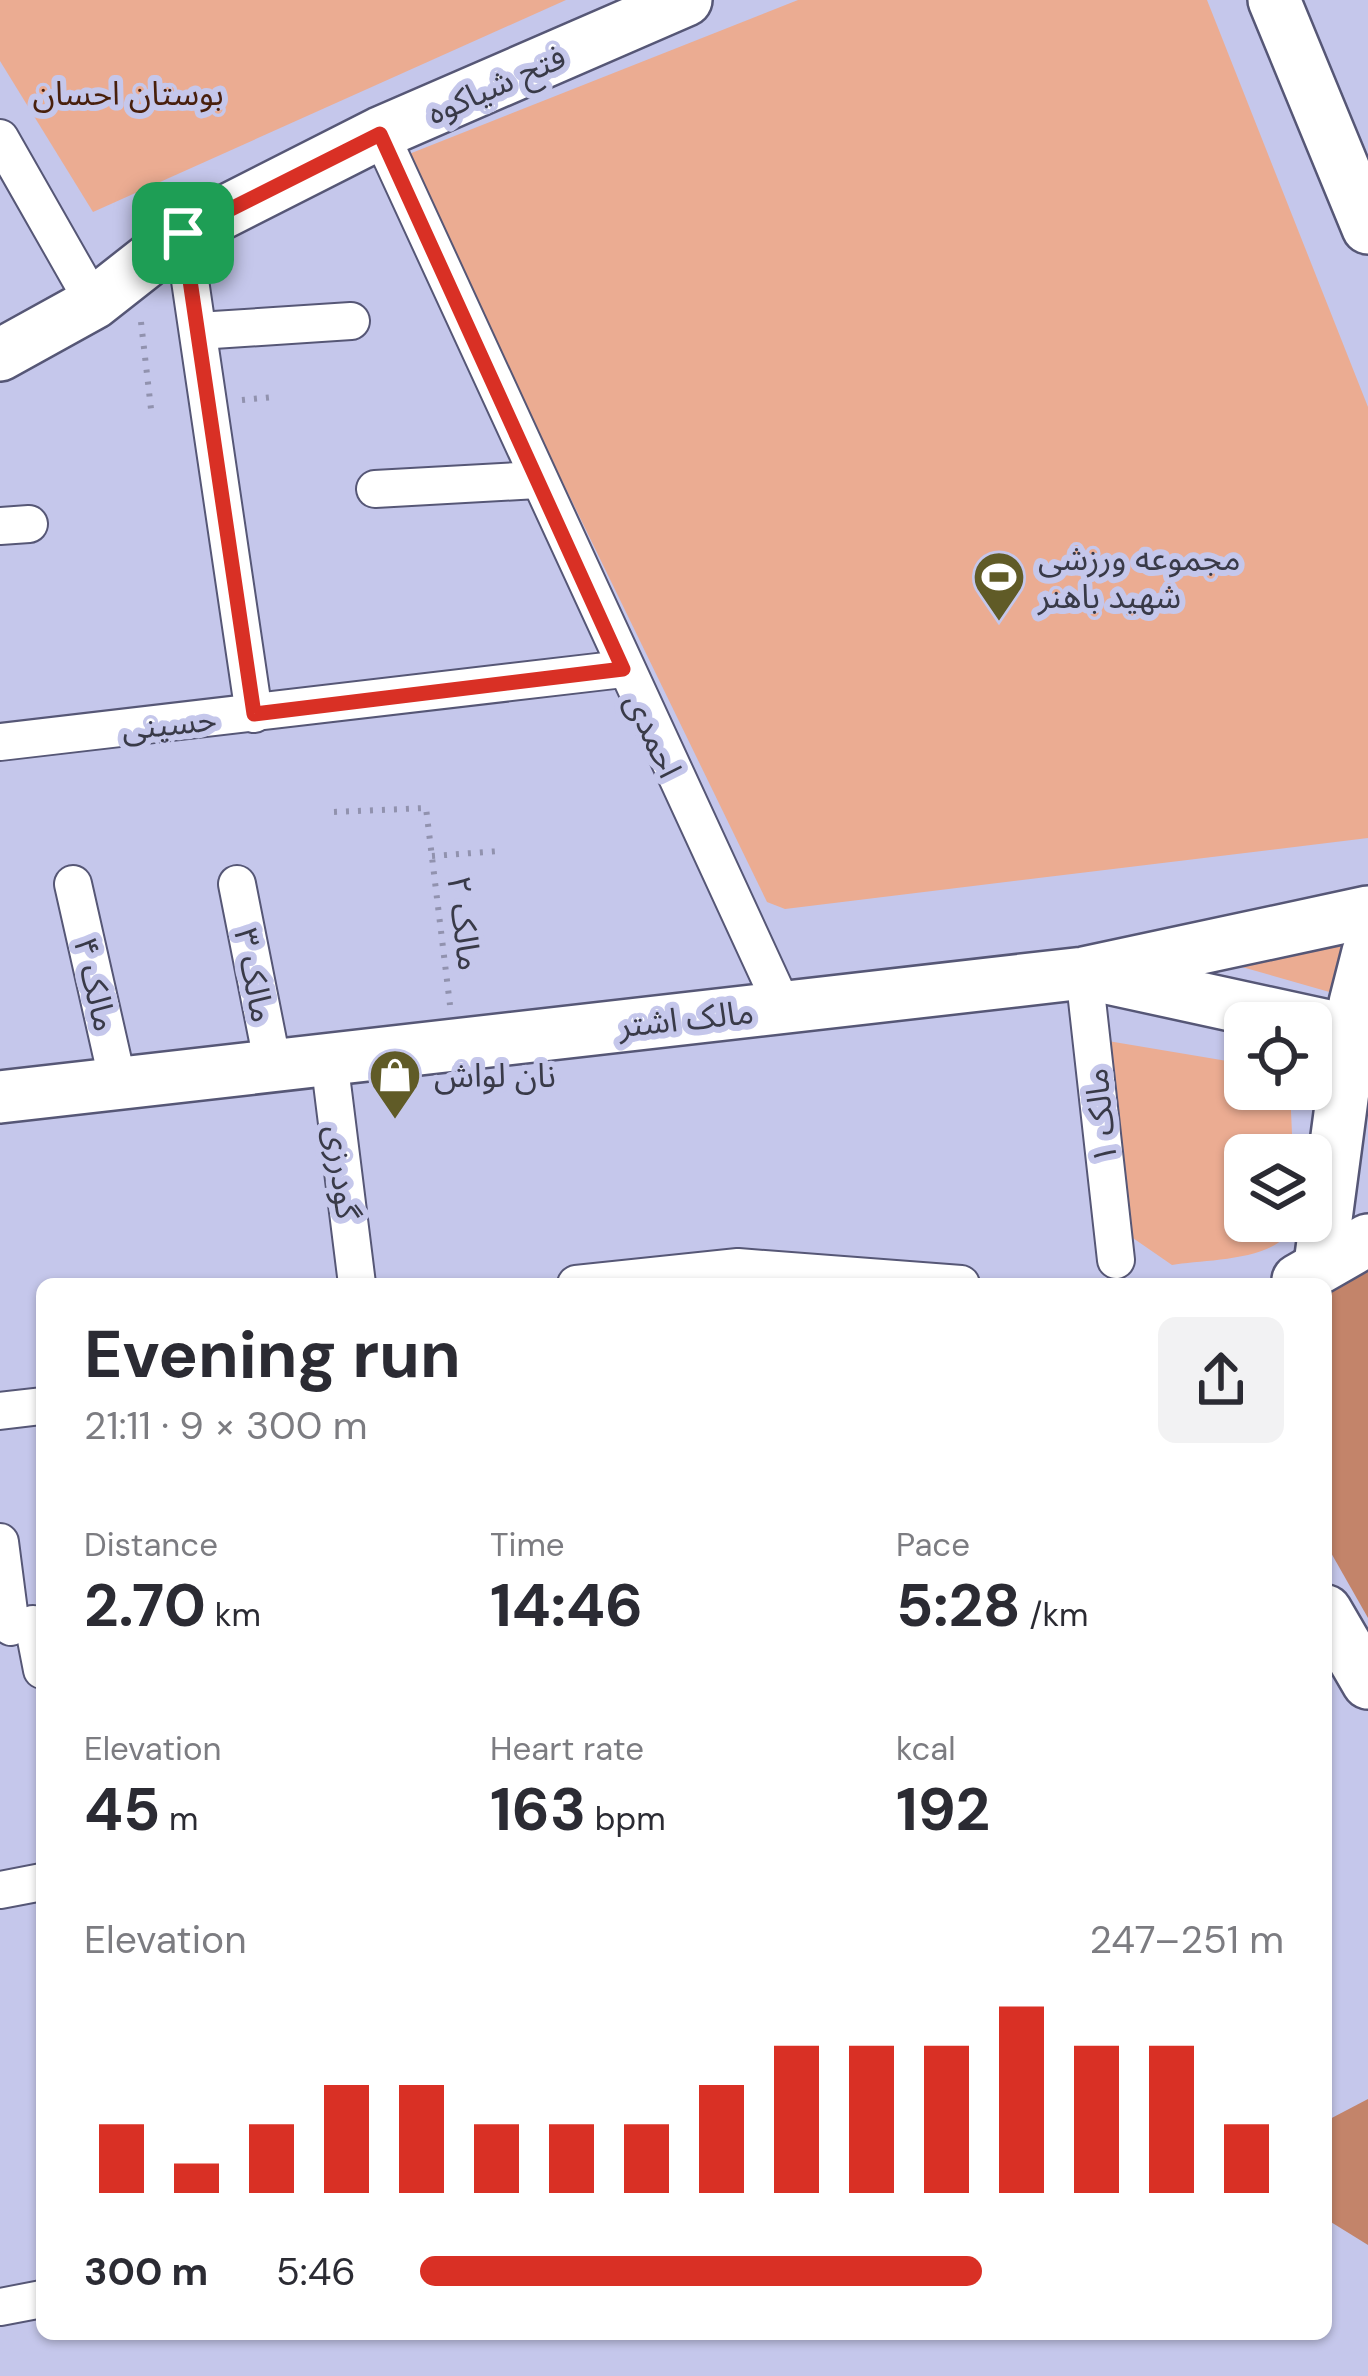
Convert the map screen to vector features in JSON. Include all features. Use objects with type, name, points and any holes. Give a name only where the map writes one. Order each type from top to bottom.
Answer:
[{"type":"street","name":"فتح شیاکوه","points":[[0,355],[94,303],[183,233],[380,134],[686,0]]},
{"type":"street","points":[[1274,0],[1368,227]]},
{"type":"street","name":"احمدی","points":[[380,134],[623,669],[783,1007]]},
{"type":"street","points":[[0,138],[94,303]]},
{"type":"street","points":[[183,233],[254,714]]},
{"type":"street","points":[[198,332],[350,321]]},
{"type":"street","points":[[375,489],[537,480]]},
{"type":"street","name":"حسینی","points":[[0,742],[623,669]]},
{"type":"street","name":"مالک ۴","points":[[73,884],[118,1083]]},
{"type":"street","name":"مالک ۳","points":[[237,884],[272,1066]]},
{"type":"street","name":"مالک اشتر","points":[[0,1096],[1084,973],[1368,911]]},
{"type":"street","points":[[1306,1274],[1342,1091],[1364,1042],[1357,983],[1368,952]]},
{"type":"street","points":[[1084,973],[1364,1042]]},
{"type":"street","name":"مالک ۱","points":[[1084,973],[1116,1260]]},
{"type":"street","name":"گودرزی","points":[[329,1059],[356,1278]]},
{"type":"street","points":[[1306,1274],[1368,1240]]},
{"type":"street","points":[[633,1278],[738,1267],[882,1278]]},
{"type":"street","points":[[0,1411],[36,1407]]},
{"type":"street","points":[[0,1542],[22,1626],[36,1657]]},
{"type":"street","points":[[1332,1621],[1368,1683]]},
{"type":"street","points":[[0,1890],[36,1883]]},
{"type":"street","points":[[0,2307],[36,2300]]},
{"type":"path","points":[[136,271],[151,409]]},
{"type":"path","name":"مالک ۲","points":[[334,812],[426,808],[455,1045]]},
{"type":"path","points":[[432,856],[500,851]]},
{"type":"green space","name":"بوستان احسان","points":[[0,0],[566,0],[93,212],[0,61]]},
{"type":"green space","name":"مجموعه ورزشی شهید باهنر","points":[[798,0],[1207,0],[1368,407],[1368,838],[785,909],[767,902],[404,156]]},
{"type":"green space","points":[[1359,938],[1347,997],[1228,963]]},
{"type":"green space","points":[[1108,1041],[1224,1060],[1224,1110],[1291,1110],[1292,1134],[1224,1134],[1224,1242],[1276,1244],[1242,1256],[1172,1265],[1130,1236]]},
{"type":"shaded area","points":[[1368,1272],[1368,1618],[1332,1555],[1332,1288]]},
{"type":"shaded area","points":[[1368,2099],[1368,2245],[1332,2223],[1332,2118]]},
{"type":"place","name":"مجموعه ورزشی شهید باهنر","points":[[999,623]]},
{"type":"place","name":"نان لواش","points":[[395,1121]]},
{"type":"route","points":[[380,134],[623,669],[254,714],[183,233],[380,134]]}]
